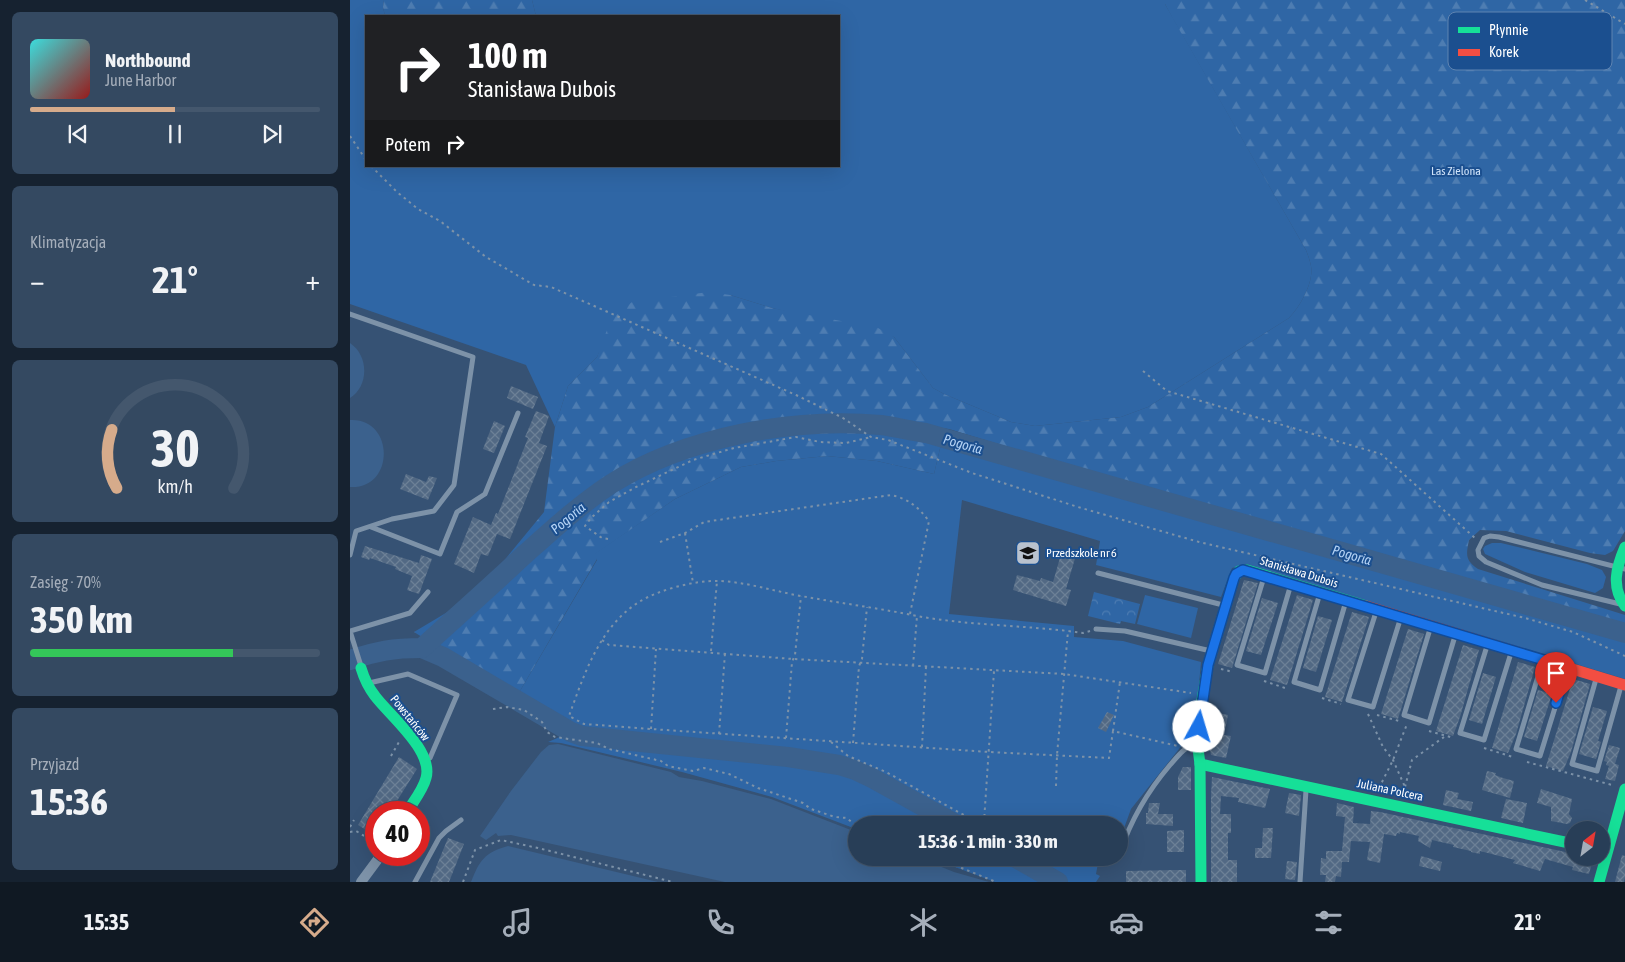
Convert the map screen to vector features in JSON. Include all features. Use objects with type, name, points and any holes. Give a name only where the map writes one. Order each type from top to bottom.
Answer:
[{"type":"street","points":[[1625,547],[1621,568],[1615,576],[1616,590],[1625,606]]},
{"type":"street","name":"Stanisława Dubois","points":[[1201,882],[1200,764],[1197,741],[1203,693],[1225,606],[1236,574],[1243,570],[1623,684]]},
{"type":"street","name":"Powstańców","points":[[361,668],[373,694],[411,738],[425,761],[428,772],[413,801]]},
{"type":"street","name":"Juliana Polcera","points":[[1200,764],[1565,842]]},
{"type":"street","points":[[1610,833],[1625,789]]},
{"type":"street","points":[[361,882],[373,866]]},
{"type":"street","points":[[1599,882],[1602,866]]},
{"type":"lane","points":[[350,314],[473,358],[454,485],[434,511],[392,519],[356,531],[350,555]]},
{"type":"lane","points":[[370,526],[440,554],[457,512],[486,494],[518,413]]},
{"type":"lane","points":[[1621,568],[1499,537],[1490,536],[1484,538],[1478,550],[1479,556],[1486,562],[1542,585],[1625,606]]},
{"type":"lane","points":[[1098,573],[1225,606]]},
{"type":"lane","points":[[1264,576],[1237,665],[1264,673],[1291,584]]},
{"type":"lane","points":[[361,668],[350,631],[410,613],[428,592]]},
{"type":"lane","points":[[1320,592],[1294,682],[1320,690],[1346,600]]},
{"type":"lane","points":[[1376,609],[1348,700],[1373,707],[1401,617]]},
{"type":"lane","points":[[1431,626],[1404,715],[1429,723],[1456,633]]},
{"type":"lane","points":[[1096,629],[1125,631],[1212,652]]},
{"type":"lane","points":[[1488,643],[1460,733],[1484,740],[1512,650]]},
{"type":"lane","points":[[1543,660],[1516,749],[1532,754],[1540,756],[1567,667]]},
{"type":"lane","points":[[367,684],[372,681],[408,674],[456,695],[430,758],[425,761]]},
{"type":"lane","points":[[1597,676],[1572,764],[1597,771],[1623,684]]},
{"type":"lane","points":[[1128,830],[1152,786],[1186,747],[1197,741]]},
{"type":"lane","points":[[1300,882],[1306,786]]},
{"type":"lane","points":[[415,882],[439,838],[461,820]]},
{"type":"path","points":[[1585,0],[1605,12]]},
{"type":"path","points":[[1612,16],[1625,24]]},
{"type":"path","points":[[350,136],[365,158]]},
{"type":"path","points":[[373,167],[397,192],[418,209],[440,220],[486,257],[534,285],[551,287],[796,395],[843,418],[871,438]]},
{"type":"path","points":[[1143,371],[1167,391],[1380,454],[1480,543]]},
{"type":"path","points":[[608,539],[602,538],[585,526],[591,518],[609,502],[623,494],[693,460],[734,448],[796,437],[820,442],[846,442],[871,438],[888,440],[972,473],[1097,513],[1208,544],[1526,618],[1573,632],[1625,656]]},
{"type":"path","points":[[660,542],[685,533],[704,522],[891,495],[902,498],[917,506],[929,521],[910,614]]},
{"type":"path","points":[[685,533],[693,584]]},
{"type":"path","points":[[710,652],[717,581]]},
{"type":"path","points":[[1096,629],[1082,633],[944,620],[801,596],[742,583],[717,581],[693,584],[660,592],[639,602],[621,616],[601,640],[584,674],[569,716],[584,724],[989,752],[1110,758],[1120,682]]},
{"type":"path","points":[[786,738],[801,596]]},
{"type":"path","points":[[853,743],[860,662],[868,607]]},
{"type":"path","points":[[913,666],[916,616]]},
{"type":"path","points":[[1056,786],[1068,631]]},
{"type":"path","points":[[601,640],[609,645],[656,649],[793,659],[1064,674],[1192,694],[1203,693]]},
{"type":"path","points":[[651,729],[656,649]]},
{"type":"path","points":[[718,734],[725,653]]},
{"type":"path","points":[[922,747],[926,667]]},
{"type":"path","points":[[830,741],[848,756],[886,772],[982,825],[984,822],[994,671]]},
{"type":"path","points":[[493,709],[507,707],[524,710],[542,722],[547,732],[555,737],[597,743],[609,749],[661,761],[668,766],[694,771],[704,768],[729,774],[758,788],[803,803],[811,809],[835,817],[848,819]]},
{"type":"path","points":[[1367,712],[1383,747],[1393,760],[1405,787],[1408,808]]},
{"type":"path","points":[[1372,801],[1393,760],[1407,724]]},
{"type":"path","points":[[1113,731],[1186,747]]},
{"type":"path","points":[[1405,787],[1412,760],[1445,736]]},
{"type":"path","points":[[350,827],[354,820]]},
{"type":"path","points":[[350,832],[356,831],[365,836]]},
{"type":"path","points":[[463,882],[475,850],[500,840],[673,882]]},
{"type":"path","points":[[957,866],[996,882]]},
{"type":"green space","points":[[350,0],[384,0],[385,15],[365,15],[365,167],[840,167],[840,15],[536,15],[532,0],[1165,0],[1165,4],[1306,250],[1311,266],[1308,287],[1302,301],[1289,318],[1148,407],[1121,417],[1035,426],[1011,422],[933,388],[894,337],[772,308],[730,295],[605,340],[597,357],[568,386],[555,427],[526,365],[350,304]]},
{"type":"green space","points":[[384,0],[532,0],[536,15],[385,15]]},
{"type":"green space","name":"Las Zielona","points":[[1165,0],[1625,0],[1625,531],[1613,551],[1605,555],[1590,553],[1506,531],[1480,530],[1469,540],[1467,557],[1478,569],[1625,615],[1625,629],[1252,521],[949,429],[856,415],[839,419],[867,431],[941,444],[934,474],[877,461],[827,456],[776,461],[741,467],[675,499],[595,554],[597,559],[517,696],[414,632],[461,604],[498,568],[544,512],[555,427],[568,386],[597,357],[611,319],[632,302],[709,292],[730,295],[772,308],[878,328],[894,337],[933,388],[1011,422],[1035,426],[1121,417],[1148,407],[1289,318],[1302,301],[1308,287],[1311,266],[1307,252],[1165,4]]},
{"type":"green space","points":[[941,444],[1625,638],[1625,679],[1246,564],[1232,568],[1221,597],[1096,565],[1100,541],[962,500],[949,614],[1074,626],[1074,637],[1123,641],[1201,662],[1195,729],[1131,809],[1128,817],[947,816],[853,765],[826,757],[574,732],[580,729],[517,696],[597,560],[594,554],[675,499],[741,467],[776,461],[827,456],[877,461],[934,474]]},
{"type":"green space","points":[[1492,543],[1501,543],[1587,564],[1602,570],[1606,577],[1603,588],[1595,593],[1525,572],[1485,554],[1483,549]]},
{"type":"green space","points":[[1094,592],[1140,604],[1135,624],[1121,621],[1120,624],[1088,616]]},
{"type":"green space","points":[[1145,595],[1198,608],[1191,638],[1137,624]]},
{"type":"green space","points":[[562,736],[859,775],[934,816],[848,816],[848,826],[772,797],[682,772],[561,743],[548,742]]},
{"type":"green space","points":[[952,866],[1022,866],[1051,882],[995,882]]},
{"type":"green space","points":[[1040,866],[1098,866],[1096,874],[1100,876],[1096,882],[1065,882],[1059,876]]},
{"type":"shaded area","points":[[350,343],[361,355],[364,371],[361,386],[350,398]]},
{"type":"shaded area","points":[[350,420],[365,422],[375,429],[381,440],[384,453],[382,466],[376,477],[365,485],[350,487]]},
{"type":"shaded area","points":[[558,744],[671,772],[679,777],[771,799],[848,829],[848,866],[939,866],[989,882],[725,882],[511,835],[498,836],[496,833],[486,840],[480,836],[511,791],[541,752],[549,745]]},
{"type":"shaded area","points":[[508,846],[658,882],[471,882],[480,863],[488,854]]},
{"type":"building","points":[[511,386],[538,397],[533,409],[507,398]]},
{"type":"building","points":[[536,411],[549,416],[539,443],[547,446],[510,539],[497,534],[488,556],[481,554],[474,573],[454,564],[473,517],[491,525],[496,513],[498,514],[528,438],[525,437]]},
{"type":"building","points":[[494,421],[505,426],[494,453],[483,449]]},
{"type":"building","points":[[406,474],[426,482],[429,476],[437,478],[428,500],[400,489]]},
{"type":"building","points":[[365,546],[419,563],[421,555],[432,559],[419,594],[407,590],[412,576],[395,569],[396,567],[370,558],[369,560],[361,557]]},
{"type":"building","points":[[1062,551],[1076,555],[1066,589],[1071,590],[1066,606],[1013,590],[1017,575],[1040,581],[1041,578],[1053,582]]},
{"type":"building","points":[[1244,580],[1258,583],[1232,668],[1218,664]]},
{"type":"building","points":[[1297,595],[1313,600],[1287,685],[1270,680]]},
{"type":"building","points":[[1262,598],[1278,603],[1261,655],[1246,651]]},
{"type":"building","points":[[1352,612],[1369,617],[1342,702],[1325,697]]},
{"type":"building","points":[[1318,616],[1332,620],[1316,672],[1303,668]]},
{"type":"building","points":[[1408,629],[1424,634],[1398,719],[1381,714]]},
{"type":"building","points":[[1463,645],[1479,650],[1453,736],[1436,731]]},
{"type":"building","points":[[1518,662],[1535,667],[1516,734],[1508,753],[1492,748]]},
{"type":"building","points":[[1483,673],[1496,677],[1482,724],[1469,720]]},
{"type":"building","points":[[1573,679],[1590,684],[1571,752],[1563,771],[1546,766]]},
{"type":"building","points":[[1538,690],[1552,694],[1537,741],[1524,737]]},
{"type":"building","points":[[1593,707],[1607,711],[1598,741],[1601,742],[1596,759],[1579,754]]},
{"type":"building","points":[[1107,712],[1114,715],[1106,732],[1098,728]]},
{"type":"building","points":[[1218,713],[1228,715],[1224,735],[1231,736],[1226,758],[1211,755],[1210,750]]},
{"type":"building","points":[[1609,745],[1620,748],[1615,764],[1619,765],[1615,781],[1605,779],[1609,766],[1604,761]]},
{"type":"building","points":[[399,757],[417,769],[397,801],[372,801]]},
{"type":"building","points":[[1183,767],[1191,767],[1191,790],[1178,790],[1178,777]]},
{"type":"building","points":[[1487,771],[1514,781],[1510,798],[1482,790]]},
{"type":"building","points":[[1212,777],[1270,789],[1265,808],[1238,802],[1239,798],[1221,796],[1220,814],[1231,814],[1231,833],[1228,833],[1228,860],[1237,860],[1237,882],[1211,882]]},
{"type":"building","points":[[1541,789],[1572,799],[1569,814],[1572,818],[1571,821],[1565,821],[1565,824],[1551,821],[1551,807],[1537,803]]},
{"type":"building","points":[[1446,790],[1459,793],[1457,799],[1473,802],[1471,811],[1443,805]]},
{"type":"building","points":[[1289,793],[1301,795],[1299,816],[1285,813]]},
{"type":"building","points":[[1506,799],[1527,803],[1523,823],[1501,818]]},
{"type":"building","points":[[1149,803],[1160,803],[1158,814],[1173,814],[1173,826],[1146,824],[1146,813],[1148,813]]},
{"type":"building","points":[[1337,803],[1354,807],[1353,823],[1370,824],[1371,811],[1380,812],[1565,852],[1565,865],[1545,859],[1540,871],[1513,863],[1515,860],[1480,851],[1480,854],[1471,852],[1453,847],[1454,845],[1432,840],[1430,848],[1418,841],[1419,836],[1400,832],[1396,836],[1384,834],[1380,863],[1367,860],[1370,842],[1351,841],[1349,862],[1342,862],[1341,877],[1336,876],[1335,882],[1325,882],[1326,875],[1320,875],[1321,858],[1326,859],[1326,851],[1342,851],[1345,817],[1336,816]]},
{"type":"building","points":[[365,813],[365,829],[358,825]]},
{"type":"building","points":[[1263,828],[1273,828],[1271,858],[1255,858],[1255,848],[1262,848]]},
{"type":"building","points":[[1184,830],[1184,852],[1167,852],[1167,831]]},
{"type":"building","points":[[448,838],[464,844],[449,882],[430,882]]},
{"type":"building","points":[[1622,855],[1625,856],[1624,882],[1615,882]]},
{"type":"building","points":[[1421,856],[1442,862],[1440,871],[1419,866]]},
{"type":"building","points":[[1287,861],[1297,862],[1295,880],[1285,879]]},
{"type":"building","points":[[1570,866],[1591,866],[1589,874],[1572,870],[1573,867]]},
{"type":"building","points":[[1186,870],[1186,882],[1126,882],[1126,871]]},
{"type":"waterway","name":"Pogoria","points":[[350,660],[385,651],[422,648],[576,509],[611,484],[640,468],[672,454],[741,434],[813,424],[847,423],[881,425],[926,433],[1625,633]]},
{"type":"waterway","points":[[422,648],[443,657],[571,732],[582,736],[788,757],[839,765],[872,778],[941,816]]},
{"type":"waterway","points":[[1030,866],[1058,882]]},
{"type":"traffic: fast","points":[[1625,547],[1616,577],[1618,592],[1625,606]]},
{"type":"traffic: fast","points":[[1201,882],[1200,764],[1197,741],[1200,712],[1208,665],[1234,578],[1239,571],[1247,570],[1366,606]]},
{"type":"traffic: fast","points":[[361,668],[366,682],[373,693],[409,734],[423,756],[427,768],[426,778],[414,801]]},
{"type":"traffic: fast","points":[[1200,764],[1565,842]]},
{"type":"traffic: fast","points":[[1599,882],[1625,789]]},
{"type":"traffic: jam","points":[[1366,606],[1625,685]]},
{"type":"place","name":"Przedszkole nr 6","points":[[1028,553]]},
{"type":"route","points":[[1199,727],[1208,665],[1234,578],[1239,571],[1243,570],[1567,667],[1556,703]]}]
